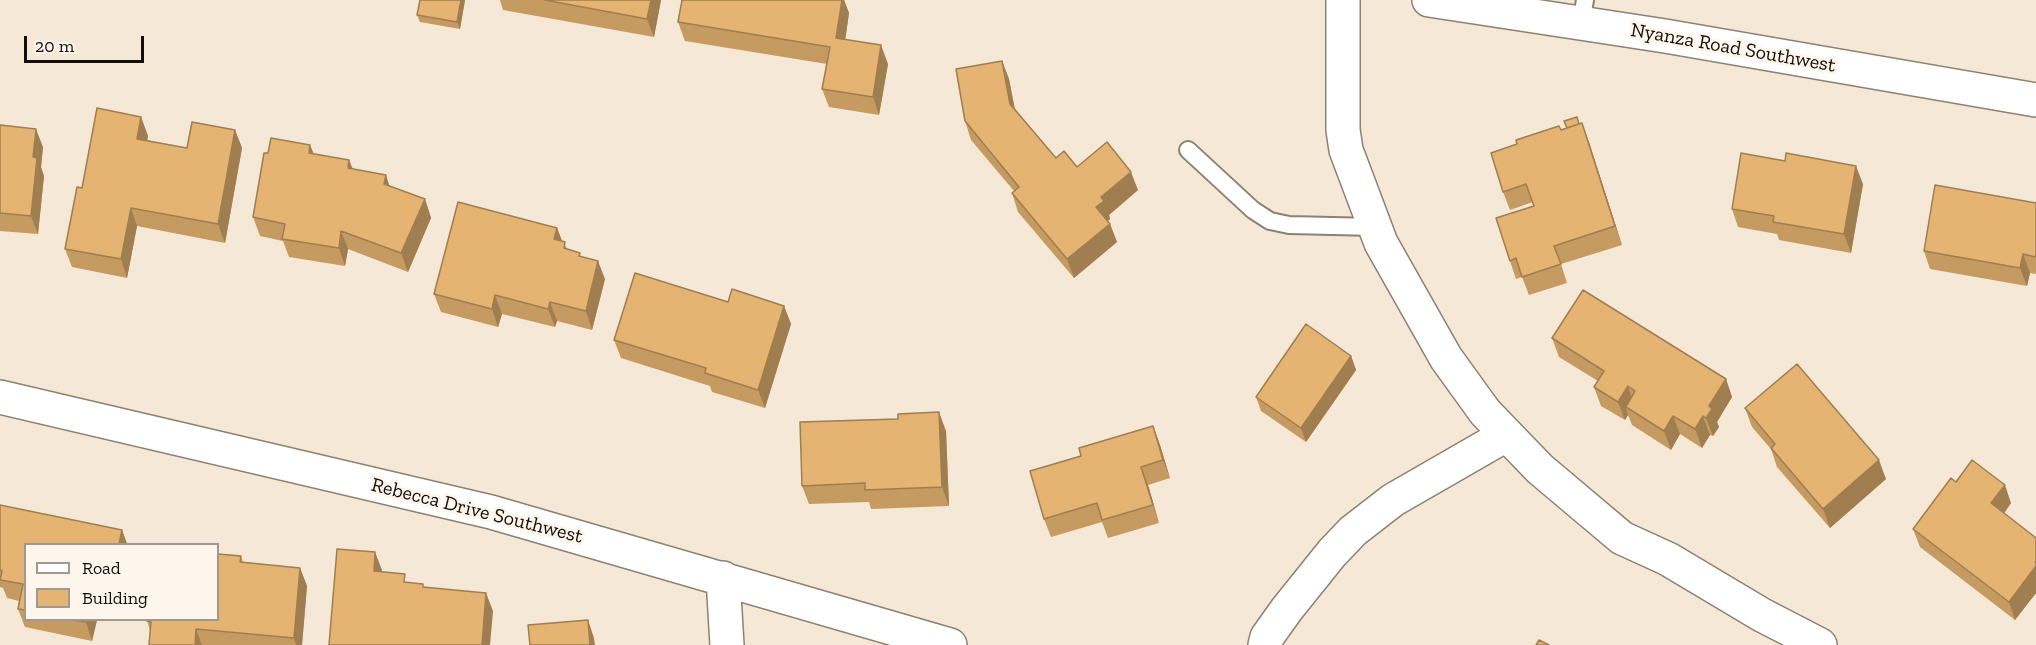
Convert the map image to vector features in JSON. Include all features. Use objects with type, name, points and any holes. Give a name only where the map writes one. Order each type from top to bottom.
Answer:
[{"type":"street","points":[[1343,0],[1343,130],[1346,150],[1381,243],[1446,358],[1485,412],[1540,469],[1622,537],[1668,560],[1762,615],[1820,645]]},
{"type":"street","name":"Nyanza Road Southwest","points":[[1429,0],[1583,12],[2036,100]]},
{"type":"street","name":"Rebecca Drive Southwest","points":[[0,397],[491,512],[950,645]]},
{"type":"street","points":[[1264,645],[1287,609],[1332,553],[1353,531],[1394,500],[1506,435]]},
{"type":"street","points":[[723,578],[727,645]]},
{"type":"lane","points":[[1188,150],[1252,210],[1270,221],[1289,225],[1375,227]]},
{"type":"building","points":[[420,0],[461,0],[457,22],[417,15]]},
{"type":"building","points":[[545,0],[651,0],[647,19]]},
{"type":"building","points":[[682,0],[842,0],[836,38],[881,45],[873,97],[822,89],[830,47],[678,22]]},
{"type":"building","points":[[1002,61],[1010,104],[1056,158],[1064,151],[1077,167],[1107,142],[1131,172],[1101,197],[1104,201],[1096,207],[1110,224],[1067,259],[1012,193],[1019,187],[965,121],[956,69]]},
{"type":"building","points":[[97,108],[141,117],[137,139],[187,148],[192,122],[235,130],[218,224],[131,208],[121,259],[65,249],[77,187],[82,188]]},
{"type":"building","points":[[1577,117],[1579,124],[1567,128],[1564,121]]},
{"type":"building","points":[[1582,123],[1615,226],[1554,246],[1561,264],[1522,277],[1516,258],[1510,261],[1496,218],[1534,206],[1526,184],[1503,192],[1491,153],[1517,144],[1516,140],[1559,126],[1561,130]]},
{"type":"building","points":[[0,125],[36,129],[33,157],[37,158],[31,216],[0,213]]},
{"type":"building","points":[[271,138],[310,145],[309,153],[349,160],[348,168],[386,175],[384,184],[425,199],[401,253],[341,231],[339,248],[282,239],[285,224],[253,217],[264,153],[268,153]]},
{"type":"building","points":[[1741,153],[1785,161],[1786,153],[1856,166],[1844,234],[1773,222],[1774,216],[1732,209]]},
{"type":"building","points":[[1935,185],[2036,203],[2036,257],[2023,254],[2020,268],[1924,251]]},
{"type":"building","points":[[458,202],[557,228],[554,239],[565,242],[564,248],[580,253],[579,256],[598,261],[586,311],[550,302],[548,309],[495,295],[492,309],[434,294]]},
{"type":"building","points":[[635,273],[728,302],[732,289],[784,306],[758,390],[705,373],[706,368],[614,340]]},
{"type":"building","points":[[1583,290],[1726,379],[1709,406],[1712,409],[1706,418],[1703,416],[1695,429],[1673,416],[1664,431],[1626,407],[1635,391],[1628,386],[1618,402],[1594,387],[1604,371],[1552,338]]},
{"type":"building","points":[[1306,324],[1351,356],[1301,428],[1256,397]]},
{"type":"building","points":[[1797,364],[1879,460],[1823,509],[1771,448],[1775,444],[1745,408]]},
{"type":"building","points":[[939,412],[942,487],[865,490],[865,483],[802,486],[800,422],[898,419],[898,414]]},
{"type":"building","points":[[1153,426],[1163,460],[1141,467],[1153,505],[1102,520],[1097,503],[1044,519],[1030,471],[1081,456],[1079,448]]},
{"type":"building","points":[[1972,460],[2005,485],[1991,503],[2036,538],[2036,566],[2009,602],[1913,529],[1951,478],[1956,482]]},
{"type":"building","points":[[0,505],[122,530],[119,543],[24,543],[24,610],[18,609],[23,584],[0,580],[2,571],[0,570]]},
{"type":"building","points":[[337,549],[375,552],[374,571],[405,574],[404,582],[423,584],[423,587],[486,593],[482,645],[329,645]]},
{"type":"building","points":[[219,554],[241,556],[240,562],[300,568],[294,638],[196,629],[195,645],[149,645],[151,622],[147,621],[219,621]]},
{"type":"building","points":[[588,620],[590,645],[530,645],[528,625]]},
{"type":"building","points":[[1539,640],[1549,645],[1536,645]]}]
